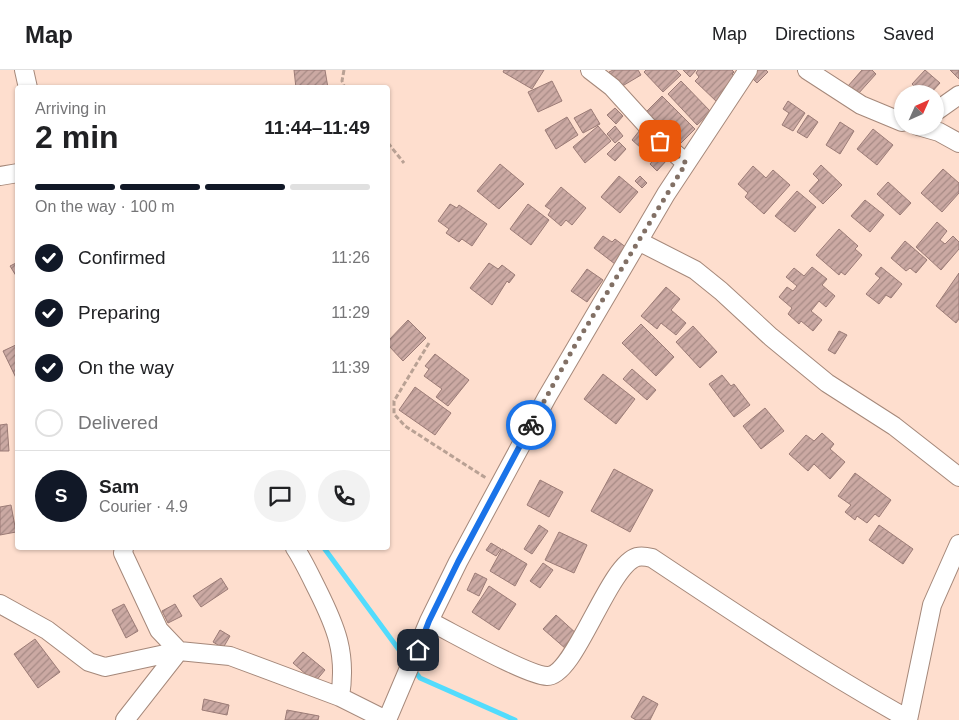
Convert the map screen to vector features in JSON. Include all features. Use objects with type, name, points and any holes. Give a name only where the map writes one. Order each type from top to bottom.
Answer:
[{"type":"street","points":[[24,70],[27,85]]},
{"type":"street","points":[[590,70],[612,87],[660,141],[686,163]]},
{"type":"street","points":[[0,604],[47,630],[89,662],[105,666],[179,651],[230,656],[340,697],[386,720],[429,621],[574,347],[640,242],[666,194],[748,70]]},
{"type":"street","points":[[807,70],[861,105],[894,119]]},
{"type":"street","points":[[944,106],[959,95]]},
{"type":"street","points":[[944,135],[959,143]]},
{"type":"street","points":[[0,176],[15,174]]},
{"type":"street","points":[[640,242],[695,270],[722,291],[771,337],[827,383],[894,426],[959,477]]},
{"type":"street","points":[[429,621],[524,668],[544,676],[553,675],[560,669],[583,636],[624,565],[637,557],[652,558],[776,641],[848,686],[908,720],[932,605],[959,544]]},
{"type":"street","points":[[124,550],[159,630],[179,651]]},
{"type":"street","points":[[296,550],[334,621],[340,643],[342,676],[340,697]]},
{"type":"street","points":[[125,720],[179,651]]},
{"type":"path","points":[[344,70],[342,81],[344,85]]},
{"type":"path","points":[[390,145],[404,162]]},
{"type":"path","points":[[429,343],[394,401],[394,414],[405,426],[426,441],[500,485]]},
{"type":"building","points":[[294,70],[325,70],[328,85],[296,85]]},
{"type":"building","points":[[504,70],[544,70],[532,89],[503,72]]},
{"type":"building","points":[[613,70],[638,70],[641,75],[619,88],[609,72]]},
{"type":"building","points":[[646,70],[676,70],[681,75],[663,92],[644,72]]},
{"type":"building","points":[[683,70],[696,70],[690,77]]},
{"type":"building","points":[[698,70],[732,70],[734,72],[732,74],[736,77],[718,103],[695,81],[699,77],[696,73]]},
{"type":"building","points":[[757,70],[766,70],[768,72],[757,83],[750,76]]},
{"type":"building","points":[[862,70],[872,70],[876,74],[858,94],[848,86]]},
{"type":"building","points":[[925,70],[940,83],[938,85],[912,84]]},
{"type":"building","points":[[950,70],[959,70],[959,79]]},
{"type":"building","points":[[552,81],[562,101],[538,112],[528,92]]},
{"type":"building","points":[[681,81],[711,112],[697,125],[668,94]]},
{"type":"building","points":[[662,96],[695,129],[679,145],[646,112]]},
{"type":"building","points":[[788,101],[805,113],[793,131],[782,125],[789,113],[783,109]]},
{"type":"building","points":[[615,108],[623,116],[616,124],[607,115]]},
{"type":"building","points":[[591,109],[600,124],[583,133],[574,118]]},
{"type":"building","points":[[808,115],[818,122],[807,138],[797,132]]},
{"type":"building","points":[[567,117],[578,135],[556,149],[545,130]]},
{"type":"building","points":[[840,122],[854,131],[840,154],[826,145]]},
{"type":"building","points":[[598,126],[611,141],[585,163],[573,147]]},
{"type":"building","points":[[615,126],[623,136],[615,143],[607,134]]},
{"type":"building","points":[[873,129],[893,145],[877,165],[857,149]]},
{"type":"building","points":[[640,130],[649,138],[641,148],[632,140]]},
{"type":"building","points":[[619,142],[626,149],[615,161],[607,154]]},
{"type":"building","points":[[659,153],[667,160],[657,171],[650,164]]},
{"type":"building","points":[[500,164],[524,184],[499,209],[477,191]]},
{"type":"building","points":[[821,165],[842,185],[823,204],[809,191],[819,180],[813,174]]},
{"type":"building","points":[[753,166],[766,178],[773,170],[790,185],[764,214],[745,197],[748,193],[738,184]]},
{"type":"building","points":[[943,169],[959,183],[959,193],[942,212],[921,193]]},
{"type":"building","points":[[619,176],[638,192],[620,213],[601,197]]},
{"type":"building","points":[[640,176],[647,183],[642,188],[635,181]]},
{"type":"building","points":[[888,182],[911,203],[900,215],[877,194]]},
{"type":"building","points":[[561,187],[586,208],[572,225],[566,220],[561,226],[548,215],[551,210],[545,206]]},
{"type":"building","points":[[797,191],[816,207],[795,232],[775,216]]},
{"type":"building","points":[[865,200],[884,215],[870,232],[851,216]]},
{"type":"building","points":[[450,204],[457,208],[459,205],[487,224],[472,246],[462,239],[459,242],[446,233],[449,229],[438,221]]},
{"type":"building","points":[[528,204],[549,220],[531,245],[510,229]]},
{"type":"building","points":[[937,222],[947,231],[940,240],[945,244],[953,236],[959,242],[959,249],[941,270],[916,247]]},
{"type":"building","points":[[839,229],[858,246],[855,249],[862,255],[845,275],[841,272],[839,275],[816,255]]},
{"type":"building","points":[[603,236],[612,242],[615,239],[627,248],[615,264],[594,248]]},
{"type":"building","points":[[905,241],[927,260],[916,273],[910,268],[906,271],[891,258]]},
{"type":"building","points":[[489,263],[498,269],[502,265],[515,275],[509,283],[507,281],[492,305],[470,288]]},
{"type":"building","points":[[15,264],[15,274],[10,266]]},
{"type":"building","points":[[812,267],[827,279],[822,285],[835,296],[826,307],[819,301],[811,311],[822,320],[813,331],[801,321],[799,324],[788,314],[792,308],[779,297],[787,287],[793,291],[797,286],[786,277],[794,268],[804,276]]},
{"type":"building","points":[[881,267],[902,284],[891,298],[886,295],[879,304],[866,294],[880,278],[875,274]]},
{"type":"building","points":[[587,269],[603,280],[587,302],[571,291]]},
{"type":"building","points":[[959,273],[959,319],[956,323],[936,306]]},
{"type":"building","points":[[666,287],[680,299],[671,310],[686,323],[676,335],[661,323],[657,329],[641,316]]},
{"type":"building","points":[[408,320],[426,338],[403,361],[390,347],[390,339]]},
{"type":"building","points":[[641,324],[674,357],[656,376],[622,343]]},
{"type":"building","points":[[693,326],[717,352],[700,368],[676,342]]},
{"type":"building","points":[[839,331],[847,335],[835,354],[828,350]]},
{"type":"building","points":[[15,345],[15,376],[3,351]]},
{"type":"building","points":[[435,354],[469,380],[448,406],[436,397],[442,389],[424,376],[429,369],[425,366]]},
{"type":"building","points":[[632,369],[656,390],[647,400],[623,379]]},
{"type":"building","points":[[603,374],[635,399],[616,424],[584,399]]},
{"type":"building","points":[[722,375],[731,386],[734,384],[750,405],[734,417],[709,384]]},
{"type":"building","points":[[415,387],[451,413],[435,435],[399,410]]},
{"type":"building","points":[[765,408],[784,431],[761,449],[743,426]]},
{"type":"building","points":[[7,424],[9,451],[0,451],[0,425]]},
{"type":"building","points":[[822,433],[834,444],[830,449],[845,462],[830,479],[814,464],[808,471],[789,454],[806,435],[814,441]]},
{"type":"building","points":[[614,469],[653,490],[630,532],[591,511]]},
{"type":"building","points":[[855,473],[891,500],[879,517],[875,514],[867,523],[857,516],[855,520],[845,512],[851,505],[838,496]]},
{"type":"building","points":[[540,480],[563,492],[549,517],[527,505]]},
{"type":"building","points":[[11,505],[15,532],[0,535],[0,507]]},
{"type":"building","points":[[539,525],[548,531],[532,554],[524,549]]},
{"type":"building","points":[[879,525],[913,549],[903,564],[869,540]]},
{"type":"building","points":[[559,532],[587,545],[574,573],[545,560]]},
{"type":"building","points":[[491,543],[501,549],[496,556],[486,550]]},
{"type":"building","points":[[502,549],[527,564],[515,586],[490,571]]},
{"type":"building","points":[[543,563],[553,570],[540,588],[530,581]]},
{"type":"building","points":[[475,573],[487,579],[479,596],[467,590]]},
{"type":"building","points":[[221,578],[228,589],[201,607],[193,596]]},
{"type":"building","points":[[489,586],[516,604],[499,630],[472,612]]},
{"type":"building","points":[[124,604],[138,631],[126,638],[112,610]]},
{"type":"building","points":[[175,604],[182,616],[168,623],[162,611]]},
{"type":"building","points":[[556,615],[578,635],[566,649],[543,629]]},
{"type":"building","points":[[220,630],[230,636],[223,648],[213,642]]},
{"type":"building","points":[[35,639],[60,672],[38,688],[14,654]]},
{"type":"building","points":[[303,652],[325,670],[315,682],[293,663]]},
{"type":"building","points":[[643,696],[658,704],[650,720],[636,720],[631,717]]},
{"type":"building","points":[[204,699],[229,705],[227,715],[202,710]]},
{"type":"building","points":[[287,710],[319,716],[318,720],[285,720]]},
{"type":"waterway","points":[[325,550],[408,662]]},
{"type":"waterway","points":[[413,669],[420,678],[515,720]]},
{"type":"way so far","points":[[531,425],[574,347],[640,242],[666,194],[686,163],[660,141]]},
{"type":"route","points":[[418,650],[429,621],[458,562],[486,513],[531,425]]}]
